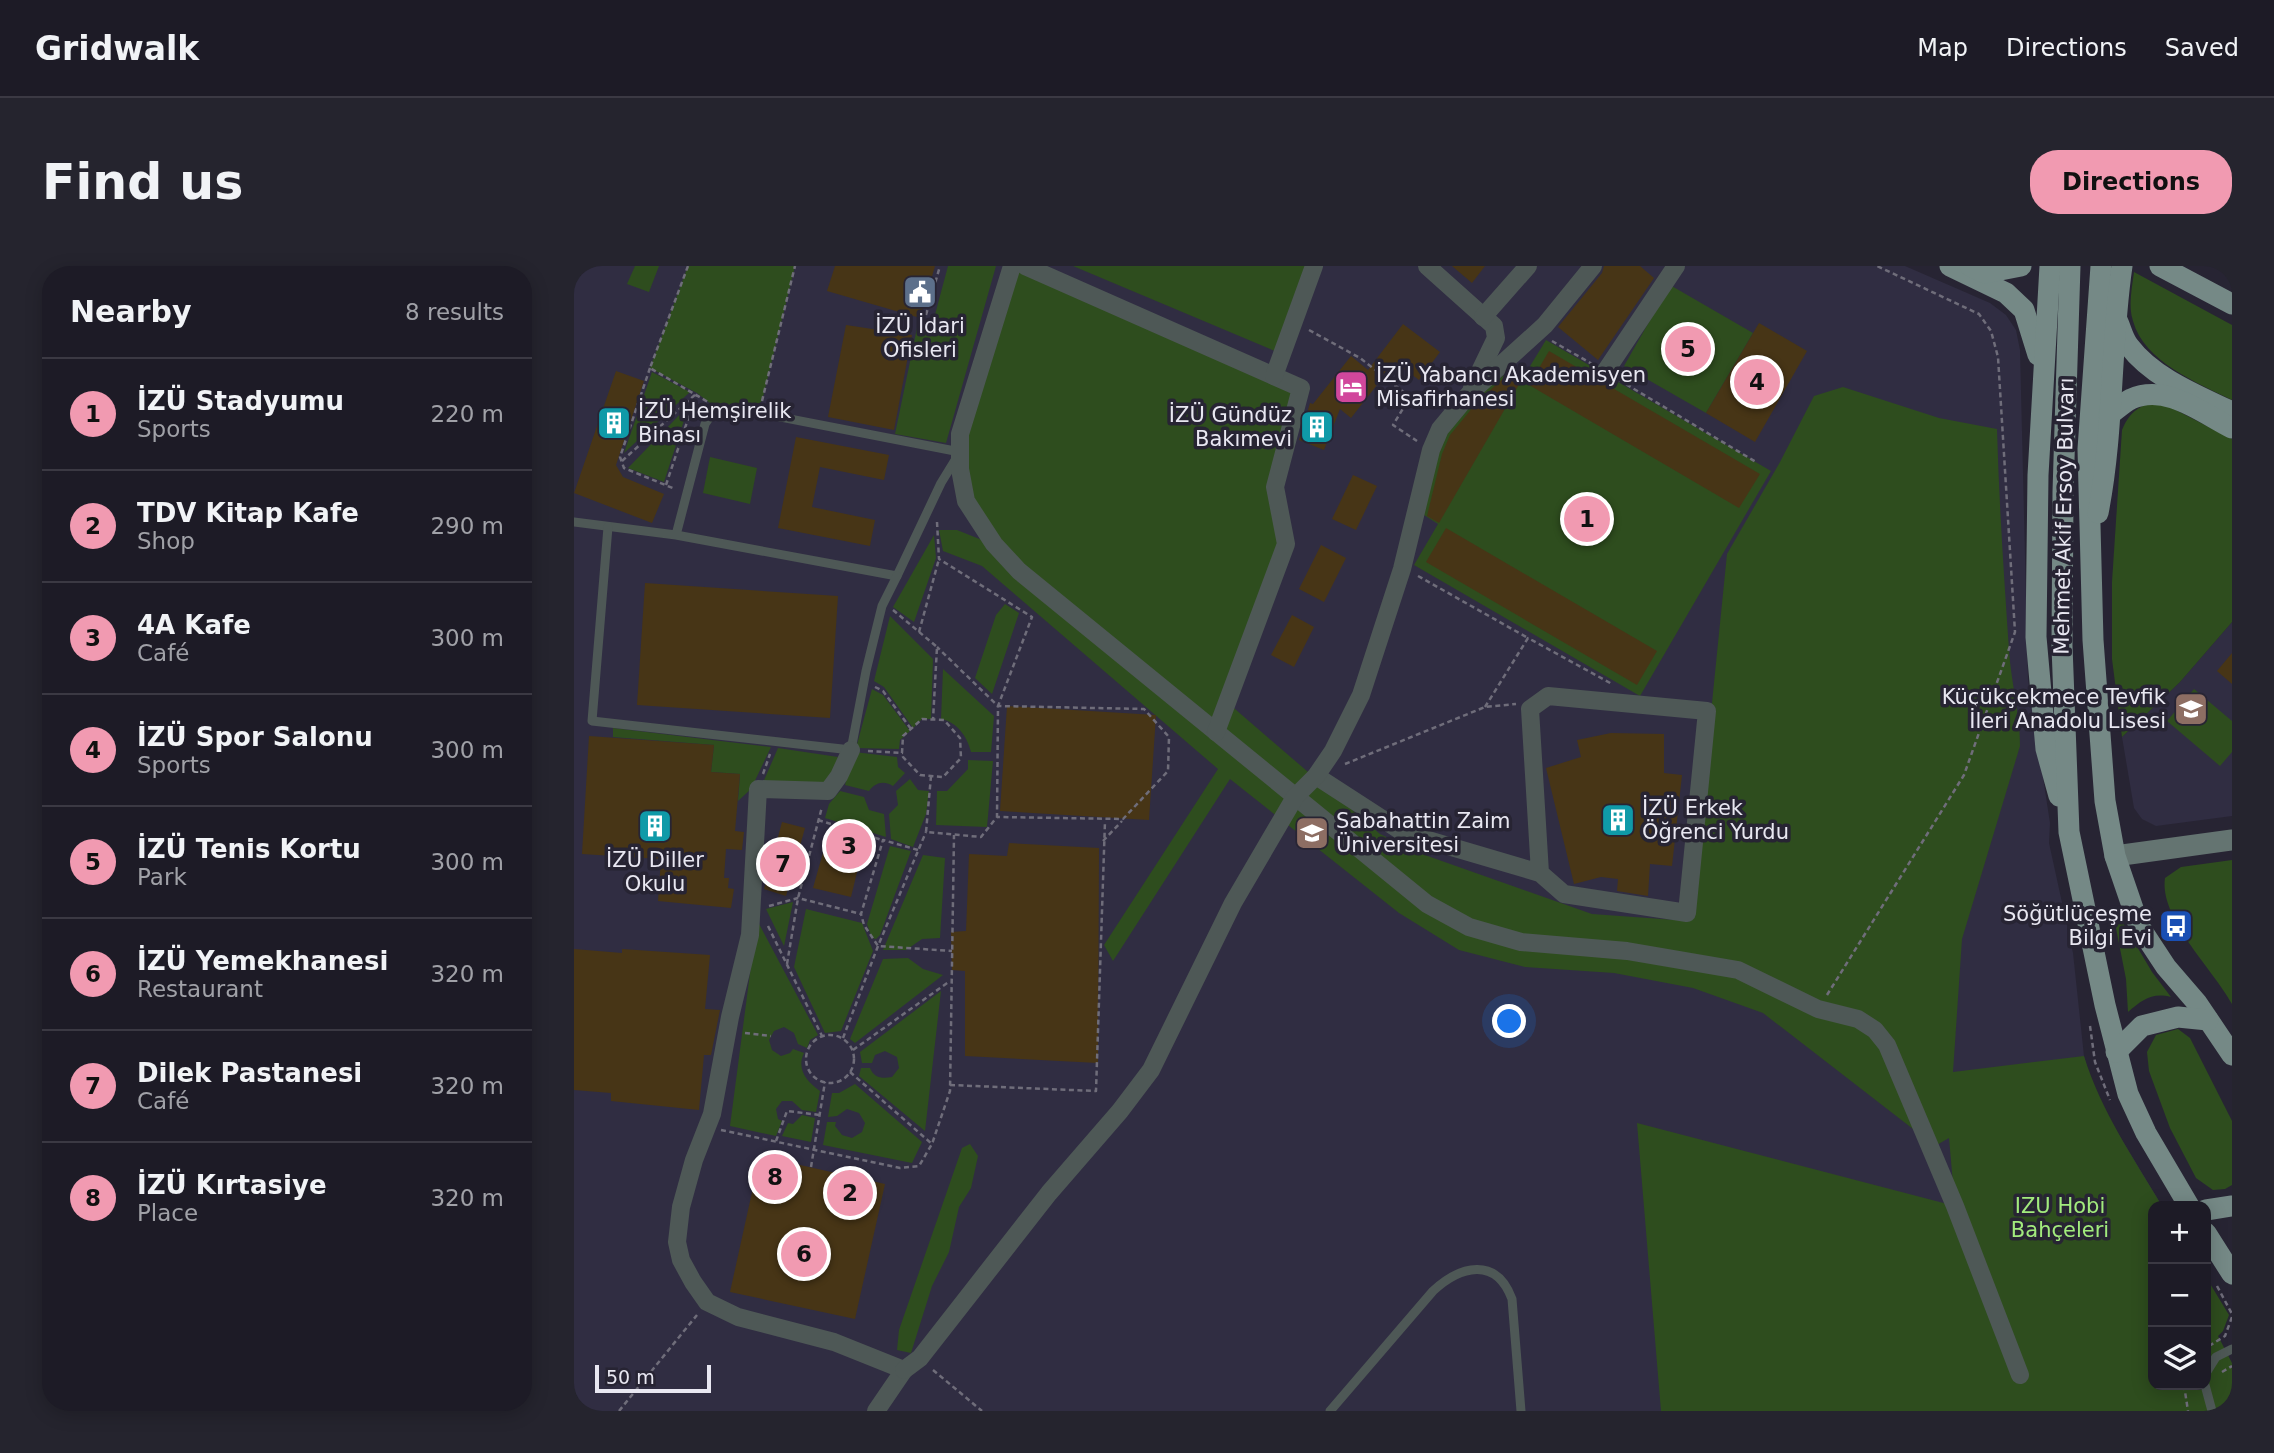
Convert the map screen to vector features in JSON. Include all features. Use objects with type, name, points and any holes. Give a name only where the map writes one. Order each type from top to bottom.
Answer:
[{"type":"main road","points":[[1950,266],[2006,293],[2024,310],[2043,376]]},
{"type":"main road","points":[[1969,266],[1985,273],[2021,266]]},
{"type":"main road","points":[[2050,266],[2038,475],[2036,637],[2046,749],[2069,832]]},
{"type":"main road","name":"Mehmet Akif Ersoy Bulvarı","points":[[2070,266],[2063,478],[2062,646],[2069,832],[2116,1052],[2128,1094],[2146,1133],[2186,1201]]},
{"type":"main road","name":"Mehmet Akif Ersoy Bulvarı","points":[[2101,266],[2088,449],[2093,640],[2105,801],[2115,856],[2139,926],[2232,1055]]},
{"type":"main road","points":[[2091,549],[2105,480],[2115,315],[2122,266]]},
{"type":"main road","points":[[2160,266],[2232,304]]},
{"type":"main road","points":[[2115,315],[2127,345],[2152,368],[2179,386],[2232,412]]},
{"type":"main road","points":[[2109,415],[2131,399],[2153,393],[2174,398],[2232,429]]},
{"type":"main road","points":[[2116,1052],[2142,1026],[2178,1017],[2207,1020]]},
{"type":"main road","points":[[2211,1209],[2232,1206]]},
{"type":"main road","points":[[2211,1247],[2222,1277]]},
{"type":"street","points":[[1012,266],[960,434],[960,469],[966,501],[994,544],[1019,571],[1427,904],[1469,927],[1521,942],[1627,951],[1738,970],[1818,1009],[1858,1019],[1875,1030],[1887,1045],[1955,1206],[2020,1375]]},
{"type":"street","points":[[1026,266],[1301,388],[1275,487],[1286,544],[1216,732]]},
{"type":"street","points":[[1274,376],[1314,266]]},
{"type":"street","points":[[1427,266],[1494,326],[1496,338],[1470,393]]},
{"type":"street","points":[[1483,317],[1528,266]]},
{"type":"street","points":[[877,1411],[904,1370],[920,1358],[1049,1193],[1120,1111],[1151,1070],[1233,903],[1295,797],[1316,776],[1348,722],[1371,667],[1402,569],[1431,450],[1440,429],[1470,393],[1538,332],[1592,266]]},
{"type":"street","points":[[1605,372],[1676,266]]},
{"type":"street","points":[[1316,776],[1404,833],[1541,873],[1564,894],[1687,913],[1707,711],[1548,696],[1530,709],[1541,873]]},
{"type":"street","points":[[851,750],[839,776],[828,791],[758,789],[750,935],[712,1114],[694,1160],[681,1207],[677,1242],[681,1260],[708,1302],[738,1317],[834,1342],[904,1370]]},
{"type":"street","points":[[2115,856],[2232,840]]},
{"type":"lane","points":[[608,527],[592,721],[851,750],[864,681],[884,602],[941,483],[960,452],[749,411],[716,408],[705,424],[676,535]]},
{"type":"lane","points":[[574,522],[676,535],[897,576]]},
{"type":"lane","points":[[1330,1411],[1433,1291],[1460,1271],[1474,1269],[1488,1271],[1499,1278],[1512,1299],[1521,1411]]},
{"type":"lane","points":[[2211,1364],[2232,1349]]},
{"type":"lane","points":[[2206,1390],[2212,1411]]},
{"type":"path","points":[[688,266],[620,457],[624,468],[666,485],[697,393]]},
{"type":"path","points":[[749,411],[762,401],[795,266]]},
{"type":"path","points":[[926,315],[940,266]]},
{"type":"path","points":[[1818,1009],[1964,775],[2015,632],[1998,356],[1991,331],[1979,314],[1877,266]]},
{"type":"path","points":[[1294,322],[1360,358],[1410,397],[1393,425],[1431,450]]},
{"type":"path","points":[[1538,332],[1756,463]]},
{"type":"path","points":[[650,368],[697,393],[716,408]]},
{"type":"path","points":[[622,461],[697,393]]},
{"type":"path","points":[[919,632],[939,559],[937,519]]},
{"type":"path","points":[[926,832],[981,836],[997,817],[998,706],[1031,617],[939,559]]},
{"type":"path","points":[[1418,576],[1623,690],[1620,703]]},
{"type":"path","points":[[884,602],[937,647],[998,706],[1144,709],[1169,737],[1168,771],[1102,841]]},
{"type":"path","points":[[1485,708],[1528,638]]},
{"type":"path","points":[[933,720],[937,647]]},
{"type":"path","points":[[864,681],[883,691],[911,729]]},
{"type":"path","points":[[1316,776],[1485,708],[1520,703],[1530,709]]},
{"type":"path","points":[[922,719],[944,720],[960,738],[961,758],[943,777],[920,775],[902,754],[903,736],[911,729],[922,719]]},
{"type":"path","points":[[758,789],[775,741]]},
{"type":"path","points":[[851,750],[902,754]]},
{"type":"path","points":[[843,1038],[926,832],[931,776]]},
{"type":"path","points":[[787,964],[798,898],[828,791]]},
{"type":"path","points":[[997,817],[1123,819]]},
{"type":"path","points":[[950,1085],[1096,1091],[1102,841],[1105,819]]},
{"type":"path","points":[[818,820],[918,850]]},
{"type":"path","points":[[706,1128],[900,1168],[919,1166],[932,1144],[950,1085],[954,835]]},
{"type":"path","points":[[878,946],[864,925],[861,914],[883,840]]},
{"type":"path","points":[[752,894],[759,909],[798,898],[861,914]]},
{"type":"path","points":[[765,920],[822,1036]]},
{"type":"path","points":[[878,946],[952,951]]},
{"type":"path","points":[[853,1050],[951,980]]},
{"type":"path","points":[[728,1031],[771,1037]]},
{"type":"path","points":[[836,1035],[843,1038],[853,1050],[850,1072],[838,1082],[825,1082],[815,1078],[810,1072],[806,1056],[813,1041],[822,1036],[836,1035]]},
{"type":"path","points":[[850,1072],[932,1144]]},
{"type":"path","points":[[811,1167],[825,1082]]},
{"type":"path","points":[[776,1141],[787,1111],[820,1115]]},
{"type":"path","points":[[2219,1339],[2226,1333],[2232,1316],[2222,1277]]},
{"type":"path","points":[[618,1411],[708,1302]]},
{"type":"path","points":[[920,1358],[982,1411]]},
{"type":"path","points":[[2185,1390],[2188,1411]]},
{"type":"shaded area","name":"Sabahattin Zaim Üniversitesi","points":[[574,266],[1905,266],[1990,303],[2006,315],[2016,330],[2020,350],[2028,680],[2050,823],[2049,843],[2073,953],[2084,1056],[2092,1084],[2104,1110],[2159,1201],[2148,1201],[2148,1228],[2106,1411],[574,1411]]},
{"type":"shaded area","name":"Küçükçekmece Tevfik İleri Anadolu Lisesi","points":[[2232,622],[2232,816],[2156,826],[2142,819],[2134,808],[2122,737],[2180,682]]},
{"type":"green space","points":[[635,266],[659,266],[649,292],[627,284]]},
{"type":"green space","points":[[688,266],[795,266],[762,401],[749,411],[716,408],[697,393],[650,368]]},
{"type":"green space","points":[[948,266],[996,266],[946,443],[895,434],[918,323],[933,322]]},
{"type":"green space","name":"IZU Hobi Bahçeleri","points":[[1012,266],[1301,388],[1275,487],[1286,544],[1228,703],[1380,834],[1422,854],[1592,914],[1690,921],[1727,554],[1814,396],[1843,387],[1939,418],[1997,429],[2009,650],[2020,746],[1962,939],[1953,1072],[2084,1056],[2099,1096],[2159,1201],[2148,1201],[2148,1390],[2211,1390],[2211,1285],[2229,1315],[2223,1331],[2218,1336],[2232,1363],[2232,1411],[1661,1411],[1637,1123],[1955,1206],[1949,1138],[1935,1146],[1763,1013],[1693,988],[1614,973],[1525,967],[1459,950],[1399,913],[1230,779],[1113,961],[1104,945],[1218,769],[982,566],[943,551],[939,530],[957,530],[992,544],[960,467]]},
{"type":"green space","points":[[1073,266],[1314,266],[1282,354]]},
{"type":"green space","points":[[2134,272],[2232,325],[2232,400],[2174,370],[2148,348],[2133,321],[2131,297]]},
{"type":"green space","points":[[1670,285],[1753,333],[1706,413],[1624,366]]},
{"type":"green space","points":[[1546,340],[1771,471],[1640,696],[1414,565],[1438,524],[1424,515],[1432,471],[1438,451],[1448,433],[1472,401],[1507,373],[1521,381]]},
{"type":"green space","points":[[652,372],[690,392],[624,453]]},
{"type":"green space","points":[[2154,402],[2168,406],[2232,439],[2232,622],[2180,682],[2122,737],[2112,659],[2112,582],[2122,430],[2134,412]]},
{"type":"green space","points":[[689,405],[664,482],[628,468]]},
{"type":"green space","points":[[710,457],[757,468],[750,504],[703,493]]},
{"type":"green space","points":[[934,535],[936,558],[914,622],[893,607]]},
{"type":"green space","points":[[1005,604],[1019,613],[992,694],[975,678],[996,615]]},
{"type":"green space","points":[[890,616],[933,659],[931,719],[922,719],[913,728],[884,687],[874,681]]},
{"type":"green space","points":[[943,669],[994,716],[991,752],[971,752],[961,731],[952,723],[941,719]]},
{"type":"green space","points":[[872,689],[883,695],[910,731],[900,740],[899,749],[856,748]]},
{"type":"green space","points":[[2194,689],[2232,721],[2232,752],[2220,766],[2167,721]]},
{"type":"green space","points":[[613,728],[771,747],[751,789],[738,801],[740,774],[711,772],[714,745],[613,737]]},
{"type":"green space","points":[[778,748],[838,757],[829,786],[762,785]]},
{"type":"green space","points":[[854,752],[897,757],[898,767],[905,773],[893,786],[880,783],[869,791],[845,785]]},
{"type":"green space","points":[[968,760],[993,761],[987,827],[936,825],[937,791],[947,791],[968,769]]},
{"type":"green space","points":[[910,779],[918,790],[929,791],[926,814],[913,847],[891,839],[889,814],[898,805],[896,791]]},
{"type":"green space","points":[[840,791],[864,797],[869,810],[884,814],[886,837],[825,818],[829,804]]},
{"type":"green space","points":[[890,846],[911,851],[880,935],[876,939],[872,938],[867,924]]},
{"type":"green space","points":[[923,855],[945,858],[940,938],[922,939],[906,950],[883,950]]},
{"type":"green space","points":[[2232,860],[2232,1004],[2189,943],[2170,910],[2165,893],[2165,878],[2181,867]]},
{"type":"green space","points":[[793,902],[784,946],[766,909]]},
{"type":"green space","points":[[806,909],[862,923],[873,951],[841,1031],[825,1033],[794,967]]},
{"type":"green space","points":[[2114,918],[2120,918],[2152,972],[2171,997],[2148,998],[2128,1012],[2126,979]]},
{"type":"green space","points":[[757,920],[818,1035],[810,1040],[807,1048],[798,1044],[794,1033],[784,1027],[774,1031],[769,1040],[772,1050],[781,1056],[793,1049],[804,1053],[801,1064],[804,1075],[820,1091],[816,1112],[802,1110],[792,1101],[782,1101],[776,1109],[778,1119],[782,1121],[776,1136],[730,1126]]},
{"type":"green space","points":[[908,958],[923,969],[943,975],[855,1043],[850,1039],[883,959]]},
{"type":"green space","points":[[941,991],[925,1131],[859,1076],[861,1068],[870,1068],[879,1077],[892,1077],[899,1068],[897,1057],[885,1051],[875,1055],[872,1063],[862,1063],[860,1052]]},
{"type":"green space","points":[[2178,1029],[2190,1038],[2232,1121],[2232,1185],[2225,1189],[2213,1190],[2196,1178],[2170,1128],[2149,1071],[2147,1052],[2156,1035]]},
{"type":"green space","points":[[855,1084],[922,1142],[912,1163],[823,1145],[827,1122],[836,1122],[835,1126],[842,1135],[852,1138],[862,1132],[865,1123],[859,1113],[847,1109],[837,1116],[828,1117],[832,1093],[839,1093]]},
{"type":"green space","points":[[802,1115],[815,1118],[811,1142],[782,1136],[788,1123],[793,1124]]},
{"type":"green space","points":[[970,1144],[978,1156],[971,1188],[959,1207],[949,1252],[932,1286],[911,1353],[897,1350],[899,1330],[962,1148]]},
{"type":"building","points":[[835,266],[935,266],[920,318],[827,291]]},
{"type":"building","points":[[1452,266],[1485,266],[1472,283]]},
{"type":"building","points":[[1604,266],[1640,266],[1654,278],[1598,360],[1558,327],[1602,273]]},
{"type":"building","points":[[1759,323],[1807,351],[1755,442],[1706,413]]},
{"type":"building","points":[[1403,324],[1440,352],[1419,380],[1395,362],[1351,418],[1340,409],[1324,450],[1299,440],[1310,403],[1313,404],[1351,356],[1368,370]]},
{"type":"building","points":[[846,325],[912,335],[894,430],[828,417]]},
{"type":"building","points":[[1549,351],[1760,474],[1739,508],[1529,385]]},
{"type":"building","name":"İZÜ Hemşirelik Binası","points":[[616,371],[644,381],[616,465],[623,477],[664,494],[652,523],[574,493]]},
{"type":"building","points":[[1508,374],[1521,381],[1439,523],[1427,516],[1442,454],[1450,435],[1478,401]]},
{"type":"building","points":[[796,437],[889,455],[884,480],[820,467],[812,507],[875,520],[870,546],[778,528]]},
{"type":"building","points":[[1353,475],[1377,486],[1356,530],[1332,519]]},
{"type":"building","points":[[1446,528],[1657,651],[1637,685],[1426,562]]},
{"type":"building","points":[[1321,545],[1346,558],[1324,602],[1299,589]]},
{"type":"building","points":[[645,583],[838,596],[830,718],[637,705]]},
{"type":"building","points":[[1292,615],[1314,627],[1294,667],[1271,655]]},
{"type":"building","points":[[2232,653],[2232,684],[2217,671]]},
{"type":"building","points":[[1007,706],[1156,715],[1149,820],[1000,811]]},
{"type":"building","name":"İZÜ Erkek Öğrenci Yurdu","points":[[1611,733],[1664,734],[1664,773],[1682,775],[1672,866],[1650,864],[1648,896],[1617,891],[1618,879],[1601,877],[1574,884],[1546,768],[1581,757],[1577,740]]},
{"type":"building","name":"İZÜ Diller Okulu","points":[[589,736],[714,745],[711,772],[740,774],[735,831],[744,832],[742,850],[726,849],[724,878],[729,878],[728,888],[734,889],[731,908],[658,901],[661,859],[582,854]]},
{"type":"building","points":[[782,822],[805,828],[786,896],[764,889]]},
{"type":"building","points":[[829,831],[874,844],[869,863],[860,860],[851,897],[813,888]]},
{"type":"building","points":[[1009,843],[1099,848],[1098,1063],[965,1056],[965,971],[952,970],[951,932],[966,931],[969,854],[1007,856]]},
{"type":"building","points":[[574,949],[622,953],[622,949],[710,955],[705,1009],[720,1010],[711,1055],[704,1055],[699,1110],[611,1101],[611,1093],[574,1090]]},
{"type":"building","points":[[760,1156],[885,1184],[855,1319],[730,1292]]},
{"type":"place","name":"İZÜ İdari Ofisleri","points":[[920,292]]},
{"type":"place","name":"İZÜ Tenis Kortu","points":[[1688,349]]},
{"type":"place","name":"İZÜ Spor Salonu","points":[[1757,382]]},
{"type":"place","name":"İZÜ Yabancı Akademisyen Misafirhanesi","points":[[1351,387]]},
{"type":"place","name":"İZÜ Hemşirelik Binası","points":[[614,423]]},
{"type":"place","name":"İZÜ Gündüz Bakımevi","points":[[1317,427]]},
{"type":"place","name":"İZÜ Stadyumu","points":[[1587,519]]},
{"type":"place","name":"Küçükçekmece Tevfik İleri Anadolu Lisesi","points":[[2191,709]]},
{"type":"place","name":"İZÜ Erkek Öğrenci Yurdu","points":[[1618,820]]},
{"type":"place","name":"İZÜ Diller Okulu","points":[[655,826]]},
{"type":"place","name":"Sabahattin Zaim Üniversitesi","points":[[1312,833]]},
{"type":"place","name":"4A Kafe","points":[[849,846]]},
{"type":"place","name":"Dilek Pastanesi","points":[[783,864]]},
{"type":"place","name":"Söğütlüçeşme Bilgi Evi","points":[[2176,926]]},
{"type":"place","name":"İZÜ Kırtasiye","points":[[775,1177]]},
{"type":"place","name":"TDV Kitap Kafe","points":[[850,1193]]},
{"type":"place","name":"İZÜ Yemekhanesi","points":[[804,1254]]}]
